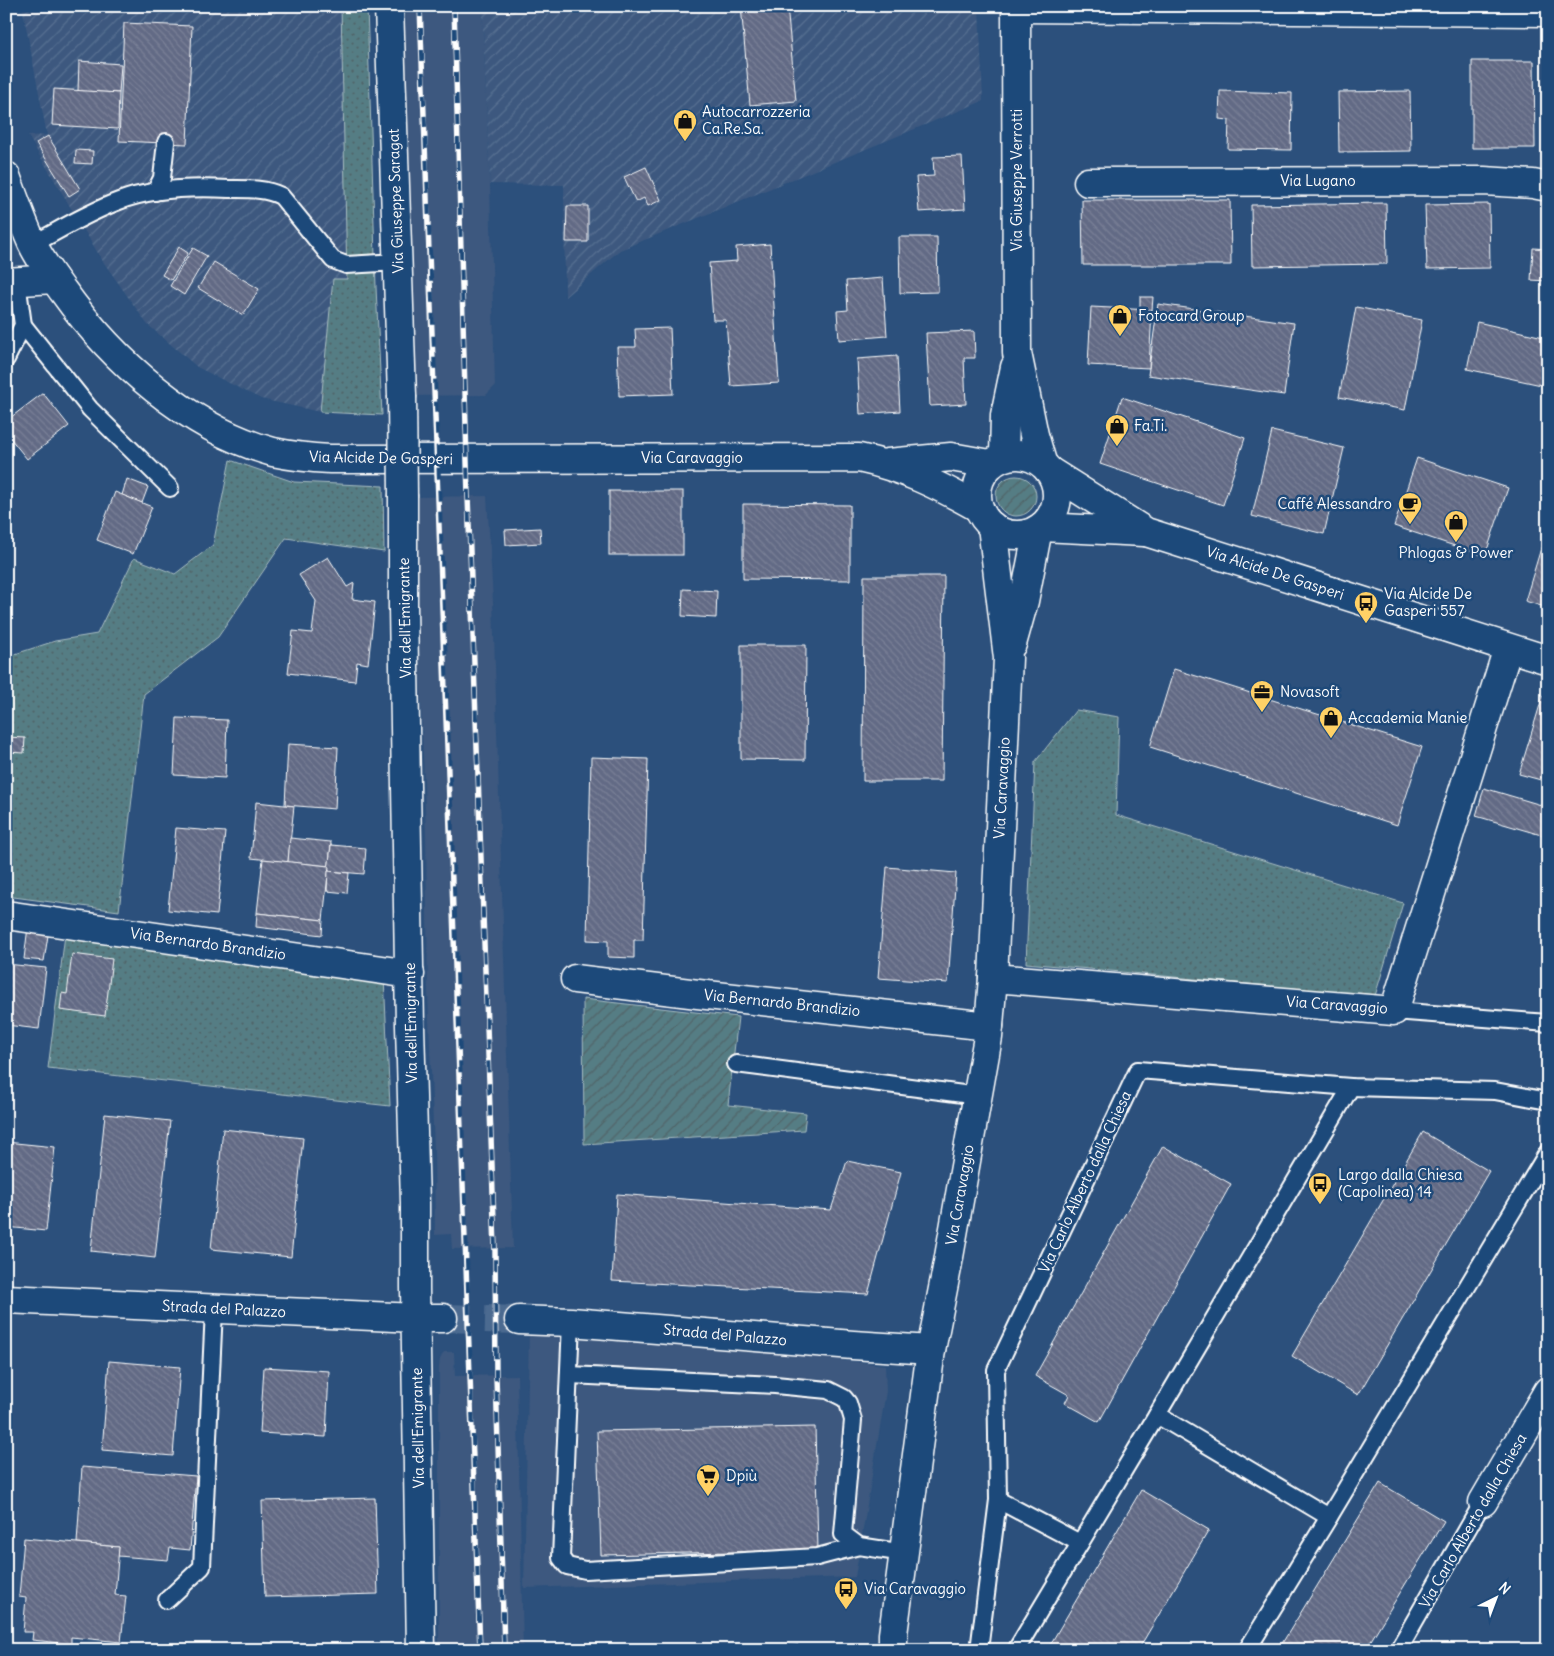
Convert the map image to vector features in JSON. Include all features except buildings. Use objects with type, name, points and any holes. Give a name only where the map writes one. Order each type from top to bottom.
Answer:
[{"type":"street","name":"Via Giuseppe Saragat","points":[[389,6],[402,396]]},
{"type":"street","points":[[1016,7],[1548,12]]},
{"type":"street","name":"Via Giuseppe Verrotti","points":[[997,460],[1017,353],[1016,7]]},
{"type":"street","name":"Via Alcide De Gasperi","points":[[6,176],[33,244],[54,279],[91,328],[134,371],[156,389],[194,415],[249,444],[274,452],[330,459],[499,459]]},
{"type":"street","name":"Via Lugano","points":[[1088,182],[1484,181],[1533,184],[1548,187]]},
{"type":"street","points":[[12,282],[54,279]]},
{"type":"street","name":"Via Giuseppe Verrotti","points":[[1017,353],[1034,435],[1046,467]]},
{"type":"street","name":"Via dell'Emigrante","points":[[402,396],[421,1650]]},
{"type":"street","points":[[1014,454],[1024,454],[1046,467],[1057,486],[1057,501],[1052,515],[1040,528],[1023,535],[999,531],[986,517],[976,496],[982,473],[997,460],[1014,454]]},
{"type":"street","name":"Via Caravaggio","points":[[884,463],[951,456],[997,460]]},
{"type":"street","name":"Via Caravaggio","points":[[499,459],[852,458],[884,463],[939,486],[986,517],[1008,658],[993,978],[989,1026],[978,1096],[931,1350],[893,1634],[893,1650]]},
{"type":"street","name":"Via Alcide De Gasperi","points":[[1046,467],[1146,532],[1548,660]]},
{"type":"street","name":"Via Alcide De Gasperi","points":[[1040,528],[1146,532]]},
{"type":"street","name":"Via Caravaggio","points":[[1008,658],[1024,601],[1040,528]]},
{"type":"street","name":"Via Caravaggio","points":[[993,978],[1394,1011],[1508,648]]},
{"type":"street","name":"Via Bernardo Brandizio","points":[[6,915],[410,974]]},
{"type":"street","name":"Via Bernardo Brandizio","points":[[575,978],[698,994],[989,1026]]},
{"type":"street","name":"Strada del Palazzo","points":[[6,1299],[443,1318]]},
{"type":"street","name":"Strada del Palazzo","points":[[520,1320],[571,1322],[931,1350]]},
{"type":"street","name":"Via Carlo Alberto dalla Chiesa","points":[[1483,1502],[1548,1391]]},
{"type":"lane","points":[[155,192],[162,178],[166,142]]},
{"type":"lane","points":[[33,244],[77,220],[120,201],[155,192],[194,187],[270,191],[281,196],[333,260],[346,265],[398,262]]},
{"type":"lane","points":[[12,282],[23,325],[90,409],[170,488]]},
{"type":"lane","points":[[6,359],[23,325]]},
{"type":"lane","points":[[1394,1011],[1548,1023]]},
{"type":"lane","points":[[736,1064],[978,1096]]},
{"type":"lane","name":"Via Carlo Alberto dalla Chiesa","points":[[979,1650],[998,1500],[996,1370],[1138,1070],[1351,1087],[1494,1091],[1548,1101]]},
{"type":"lane","points":[[1016,1650],[1351,1087]]},
{"type":"lane","points":[[1247,1650],[1548,1152]]},
{"type":"lane","points":[[168,1600],[202,1567],[214,1309]]},
{"type":"lane","points":[[571,1322],[561,1558],[567,1566],[585,1570],[817,1557],[859,1546],[904,1552]]},
{"type":"lane","points":[[570,1375],[775,1386],[828,1390],[839,1394],[848,1403],[853,1420],[843,1534],[859,1546]]},
{"type":"lane","points":[[1157,1415],[1329,1516]]},
{"type":"lane","points":[[998,1500],[1080,1543]]},
{"type":"lane","name":"Via Carlo Alberto dalla Chiesa","points":[[1398,1650],[1483,1502]]},
{"type":"shaded area","points":[[22,6],[342,6],[347,279],[333,280],[326,370],[320,412],[261,399],[197,367],[147,324],[102,260],[28,136],[47,135]]},
{"type":"shaded area","points":[[405,6],[482,6],[490,184],[495,386],[486,395],[410,396]]},
{"type":"shaded area","name":"Autocarrozzeria Ca.Re.Sa.","points":[[482,6],[979,6],[983,101],[620,250],[565,297],[564,185],[490,184]]},
{"type":"shaded area","points":[[487,496],[493,601],[513,1248],[452,1249],[451,1234],[435,1235],[428,993],[426,835],[411,497]]},
{"type":"shaded area","points":[[529,1329],[576,1330],[885,1365],[886,1391],[855,1577],[524,1588]]},
{"type":"shaded area","points":[[444,1352],[454,1352],[455,1376],[517,1375],[523,1650],[439,1650],[439,1367],[440,1359]]},
{"type":"green space","points":[[341,6],[367,6],[382,415],[320,412],[333,279],[347,279]]},
{"type":"green space","points":[[230,460],[294,482],[383,486],[384,552],[286,538],[218,637],[144,694],[119,911],[6,896],[6,657],[55,641],[97,634],[134,558],[175,574],[213,545]]},
{"type":"green space","points":[[1012,476],[1020,476],[1027,479],[1033,485],[1036,496],[1033,507],[1027,513],[1020,516],[1012,516],[1005,513],[999,507],[996,500],[996,492],[999,485],[1005,479]]},
{"type":"green space","points":[[1076,710],[1119,717],[1116,815],[1403,903],[1375,996],[1026,963],[1035,762]]},
{"type":"green space","points":[[65,935],[384,977],[390,1106],[48,1068]]},
{"type":"green space","points":[[583,999],[738,1017],[728,1105],[806,1113],[804,1130],[584,1144]]},
{"type":"tunnel","points":[[443,1318],[519,1320]]},
{"type":"railway","points":[[420,6],[437,417],[480,1650]]},
{"type":"railway","points":[[454,6],[468,496],[495,1249],[496,1376],[504,1650]]},
{"type":"place","name":"Autocarrozzeria Ca.Re.Sa.","points":[[685,142]]},
{"type":"place","name":"Fotocard Group","points":[[1120,337]]},
{"type":"place","name":"Fa.Ti.","points":[[1117,447]]},
{"type":"place","name":"Caffé Alessandro","points":[[1410,525]]},
{"type":"place","name":"Phlogas & Power","points":[[1456,543]]},
{"type":"place","name":"Via Alcide De Gasperi 557","points":[[1366,624]]},
{"type":"place","name":"Novasoft","points":[[1262,713]]},
{"type":"place","name":"Accademia Manie","points":[[1331,739]]},
{"type":"place","name":"Largo dalla Chiesa (Capolinea) 14","points":[[1320,1205]]},
{"type":"place","name":"Dpiù","points":[[708,1497]]},
{"type":"place","name":"Via Caravaggio","points":[[846,1610]]}]
